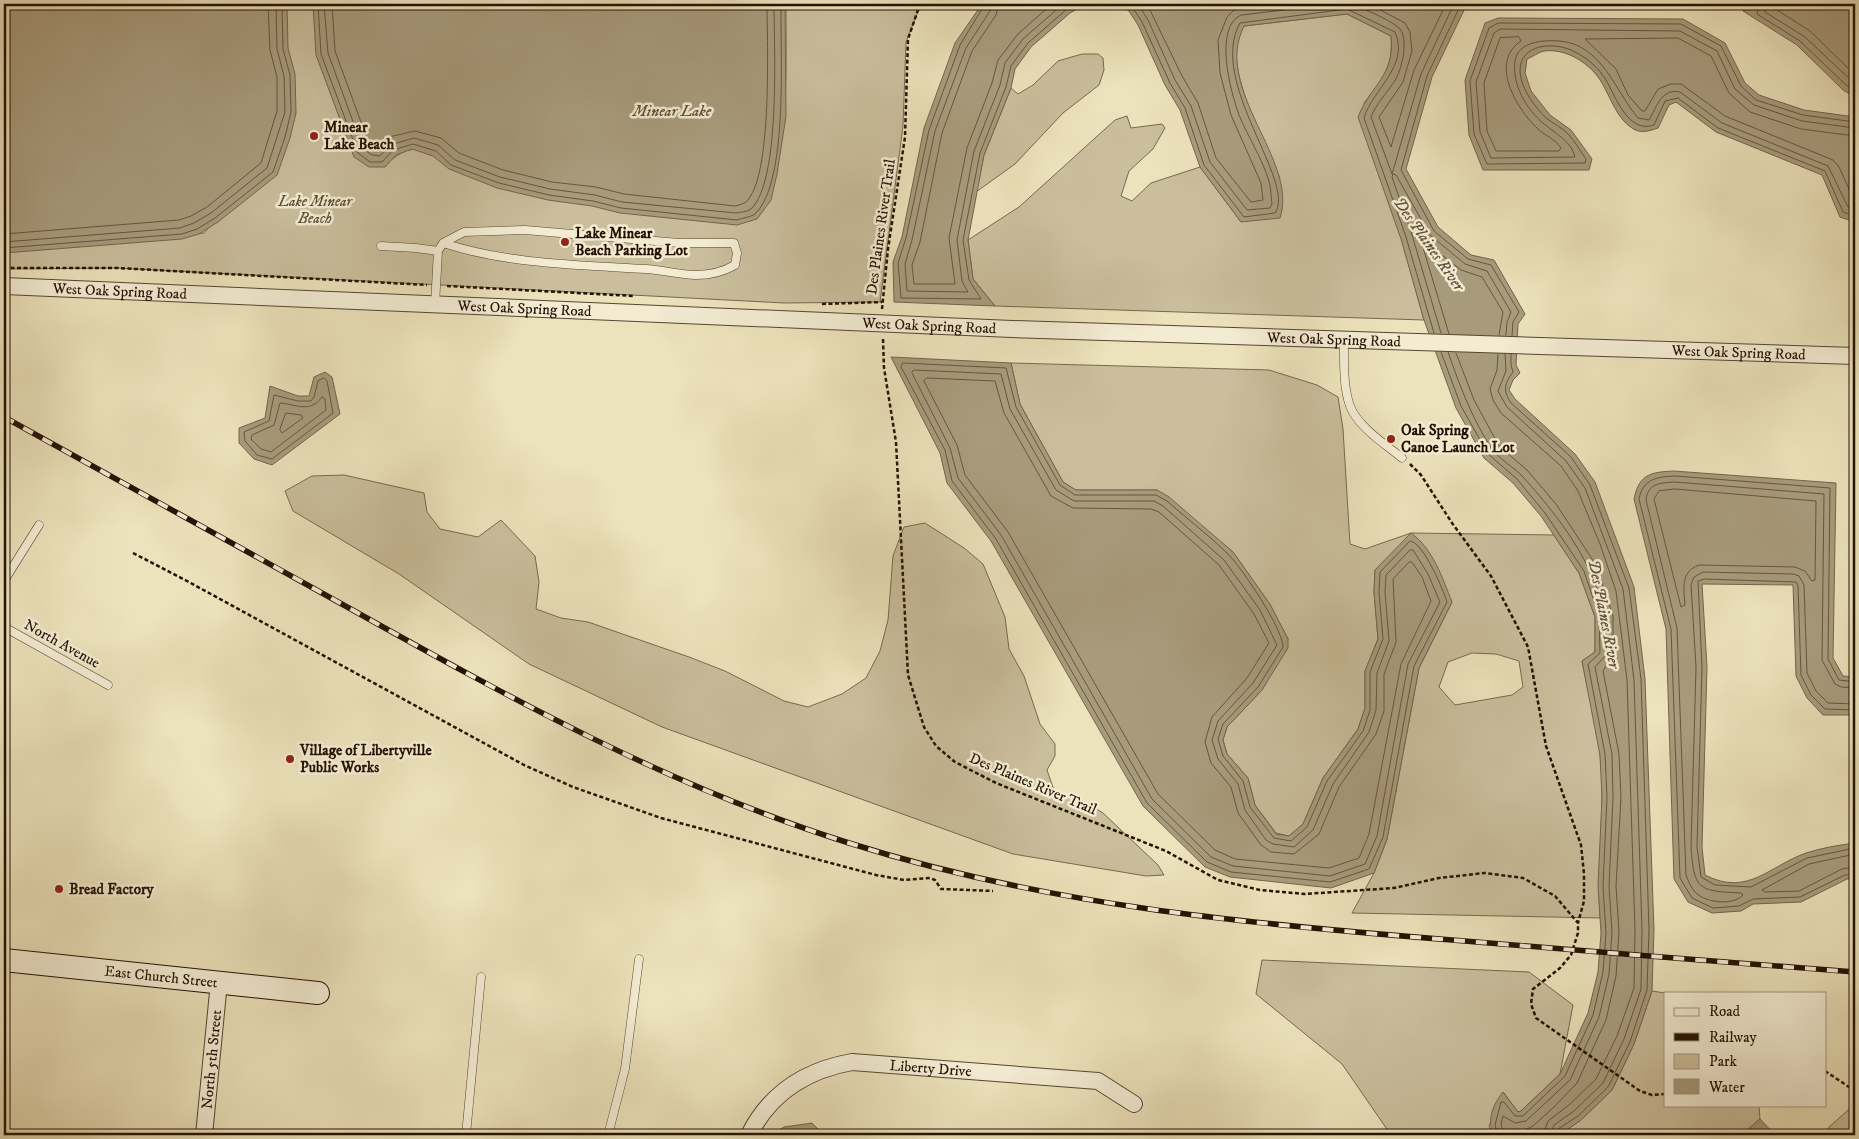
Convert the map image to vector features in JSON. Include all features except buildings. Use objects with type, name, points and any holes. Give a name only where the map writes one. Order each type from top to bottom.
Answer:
[{"type":"street","name":"West Oak Spring Road","points":[[4,286],[882,324],[1412,343],[1855,356]]},
{"type":"street","name":"East Church Street","points":[[4,960],[318,993]]},
{"type":"street","name":"North 5th Street","points":[[204,1135],[219,982]]},
{"type":"street","name":"Liberty Drive","points":[[749,1135],[766,1107],[784,1090],[805,1076],[821,1069],[852,1062],[1098,1081],[1134,1104]]},
{"type":"lane","points":[[435,305],[438,251],[443,243],[464,232],[525,230],[679,242],[722,242],[734,243],[738,253],[735,265],[722,273],[695,275],[659,269],[510,258],[479,254],[443,243]]},
{"type":"lane","points":[[381,246],[438,251]]},
{"type":"lane","points":[[1344,340],[1344,360],[1350,406],[1366,428],[1402,458]]},
{"type":"lane","points":[[4,581],[39,525]]},
{"type":"lane","name":"North Avenue","points":[[4,627],[108,685]]},
{"type":"lane","points":[[608,1135],[625,1068],[640,959]]},
{"type":"lane","points":[[466,1135],[481,977]]},
{"type":"path","name":"Des Plaines River Trail","points":[[920,4],[908,39],[904,138],[888,249],[882,324],[884,368],[896,442],[908,675],[924,727],[936,746],[954,762],[996,784],[1166,851],[1218,880],[1260,890],[1305,894],[1394,888],[1438,878],[1485,873],[1523,878],[1555,896],[1578,923]]},
{"type":"path","points":[[1402,458],[1421,475],[1452,523],[1491,576],[1528,647],[1546,746],[1581,845],[1584,901],[1578,923],[1578,933],[1571,955],[1560,968],[1533,989],[1533,1011],[1536,1018],[1545,1026],[1631,1085],[1652,1095],[1664,1094]]},
{"type":"path","points":[[133,554],[258,618],[524,765],[573,787],[661,818],[835,865],[904,880],[930,878],[935,880],[941,889],[993,891]]},
{"type":"path","points":[[1826,1072],[1855,1091]]},
{"type":"green space","name":"Lake Minear Beach","points":[[276,4],[315,4],[388,162],[404,151],[419,148],[769,200],[780,152],[783,127],[786,78],[786,4],[921,4],[906,42],[903,126],[880,302],[784,303],[117,268],[4,269],[4,252],[204,233],[246,185]]},
{"type":"green space","points":[[1347,14],[1391,36],[1389,65],[1381,80],[1364,103],[1424,320],[995,306],[973,279],[968,240],[1019,207],[1115,120],[1127,116],[1131,128],[1162,124],[1165,128],[1153,149],[1129,171],[1121,196],[1132,201],[1151,183],[1200,167],[1241,222],[1280,178],[1243,90],[1236,55],[1239,34],[1244,26]]},
{"type":"green space","points":[[1082,54],[1098,54],[1103,58],[1104,70],[1099,85],[1063,113],[1015,164],[976,192],[984,155],[1011,88],[1018,94],[1033,85],[1058,61]]},
{"type":"green space","points":[[1011,363],[1269,370],[1317,385],[1338,397],[1343,429],[1350,544],[1365,549],[1411,533],[1554,535],[1579,573],[1595,617],[1595,652],[1582,661],[1597,732],[1602,775],[1599,877],[1600,918],[1352,913],[1374,873],[1387,839],[1419,668],[1452,602],[1375,570],[1374,592],[1378,639],[1365,671],[1365,708],[1358,729],[1323,778],[1303,824],[1289,836],[1276,833],[1255,805],[1248,778],[1227,754],[1223,740],[1227,727],[1262,690],[1288,639],[1270,605],[1233,552],[1157,490],[1075,490],[1063,482],[1020,404]],"holes":[[[1472,653],[1496,654],[1519,661],[1523,687],[1512,695],[1455,705],[1439,687],[1448,662]]]},
{"type":"green space","points":[[344,475],[424,493],[427,512],[440,529],[478,537],[501,520],[535,556],[539,582],[536,609],[561,618],[588,622],[689,657],[725,671],[784,701],[808,707],[842,694],[866,678],[880,651],[888,620],[893,556],[904,527],[925,523],[964,548],[983,564],[1005,617],[1009,649],[1024,676],[1040,724],[1055,744],[1055,756],[1047,770],[1055,793],[1082,800],[1103,813],[1158,865],[1164,875],[1146,876],[1013,854],[662,727],[529,664],[399,574],[293,511],[285,491],[312,476]]},
{"type":"green space","points":[[1262,960],[1529,972],[1573,1005],[1560,1074],[1518,1112],[1503,1092],[1489,1126],[1493,1135],[1391,1135],[1342,1064],[1256,994]]},
{"type":"green space","points":[[1652,991],[1664,993],[1664,1106],[1759,1106],[1760,1119],[1742,1135],[1559,1135],[1581,1120],[1612,1090],[1634,1044]]},
{"type":"green space","points":[[1855,1104],[1855,1135],[1827,1135],[1829,1127]]},
{"type":"water","points":[[4,4],[287,4],[288,48],[295,74],[296,113],[290,138],[277,175],[218,222],[199,234],[182,239],[4,253]]},
{"type":"water","name":"Minear Lake","points":[[313,4],[785,4],[786,116],[771,200],[757,219],[737,225],[620,213],[592,206],[548,200],[497,188],[449,169],[433,156],[412,149],[396,155],[385,167],[369,167],[354,157],[316,55]]},
{"type":"water","points":[[982,4],[1086,4],[1070,13],[1031,47],[1015,69],[1011,88],[984,155],[968,240],[973,279],[995,306],[894,302],[893,262],[902,237],[924,128],[955,43]]},
{"type":"water","name":"Des Plaines River","points":[[1118,4],[1467,4],[1432,77],[1406,169],[1438,227],[1471,255],[1494,260],[1525,314],[1518,324],[1516,365],[1520,373],[1513,380],[1509,390],[1515,399],[1575,454],[1595,482],[1634,587],[1645,679],[1654,930],[1652,991],[1634,1044],[1612,1090],[1581,1120],[1559,1135],[1493,1135],[1491,1118],[1496,1102],[1503,1092],[1518,1112],[1560,1074],[1588,1013],[1598,972],[1601,933],[1598,886],[1602,797],[1600,755],[1582,661],[1595,652],[1595,617],[1579,573],[1541,516],[1513,483],[1484,458],[1456,408],[1424,320],[1401,239],[1358,117],[1369,96],[1386,71],[1391,50],[1391,36],[1347,14],[1244,26],[1237,50],[1239,75],[1246,100],[1278,173],[1283,196],[1280,218],[1241,222],[1200,167],[1180,110],[1165,85],[1138,25],[1129,11]]},
{"type":"water","points":[[1758,4],[1855,4],[1855,97],[1843,90],[1797,45],[1743,11]]},
{"type":"water","points":[[1498,18],[1683,19],[1725,43],[1745,83],[1759,95],[1804,110],[1855,117],[1855,222],[1840,217],[1822,175],[1716,132],[1676,102],[1669,105],[1658,128],[1645,131],[1635,130],[1618,114],[1602,83],[1592,70],[1578,59],[1561,52],[1544,51],[1527,59],[1525,73],[1531,91],[1550,115],[1571,130],[1592,159],[1589,170],[1483,170],[1469,135],[1465,80],[1485,23]]},
{"type":"water","points":[[891,357],[1011,363],[1020,404],[1063,482],[1076,490],[1157,490],[1169,497],[1233,552],[1270,604],[1288,639],[1288,648],[1262,690],[1227,727],[1223,740],[1227,754],[1248,778],[1255,805],[1276,834],[1289,836],[1303,824],[1323,778],[1358,729],[1365,708],[1365,671],[1378,639],[1374,592],[1375,570],[1411,533],[1419,540],[1436,564],[1452,602],[1419,668],[1387,839],[1374,873],[1331,888],[1230,877],[1205,867],[1143,806],[991,541],[947,483],[940,453]]},
{"type":"water","points":[[325,372],[332,377],[340,414],[272,465],[254,459],[239,443],[239,428],[265,418],[270,386],[298,396],[309,396],[314,377]]},
{"type":"water","points":[[1674,471],[1836,483],[1833,658],[1843,676],[1855,677],[1855,715],[1823,715],[1807,698],[1796,676],[1793,585],[1702,584],[1707,667],[1702,847],[1705,875],[1720,881],[1734,883],[1746,881],[1806,853],[1855,843],[1855,878],[1847,879],[1801,902],[1753,904],[1741,911],[1712,913],[1688,902],[1674,879],[1666,629],[1634,499],[1639,484],[1647,476],[1659,472]]},
{"type":"water","points":[[1760,1119],[1775,1135],[1742,1135],[1742,1134]]},
{"type":"water","points":[[812,1123],[824,1135],[771,1135],[784,1127]]},
{"type":"railway","points":[[4,417],[470,675],[593,739],[719,796],[783,821],[849,843],[997,882],[1072,897],[1223,919],[1376,934],[1855,972]]},
{"type":"place","name":"Minear Lake Beach","points":[[314,136]]},
{"type":"place","name":"Lake Minear Beach Parking Lot","points":[[565,242]]},
{"type":"place","name":"Oak Spring Canoe Launch Lot","points":[[1391,439]]},
{"type":"place","name":"Village of Libertyville Public Works","points":[[290,759]]},
{"type":"place","name":"Bread Factory","points":[[59,889]]}]
